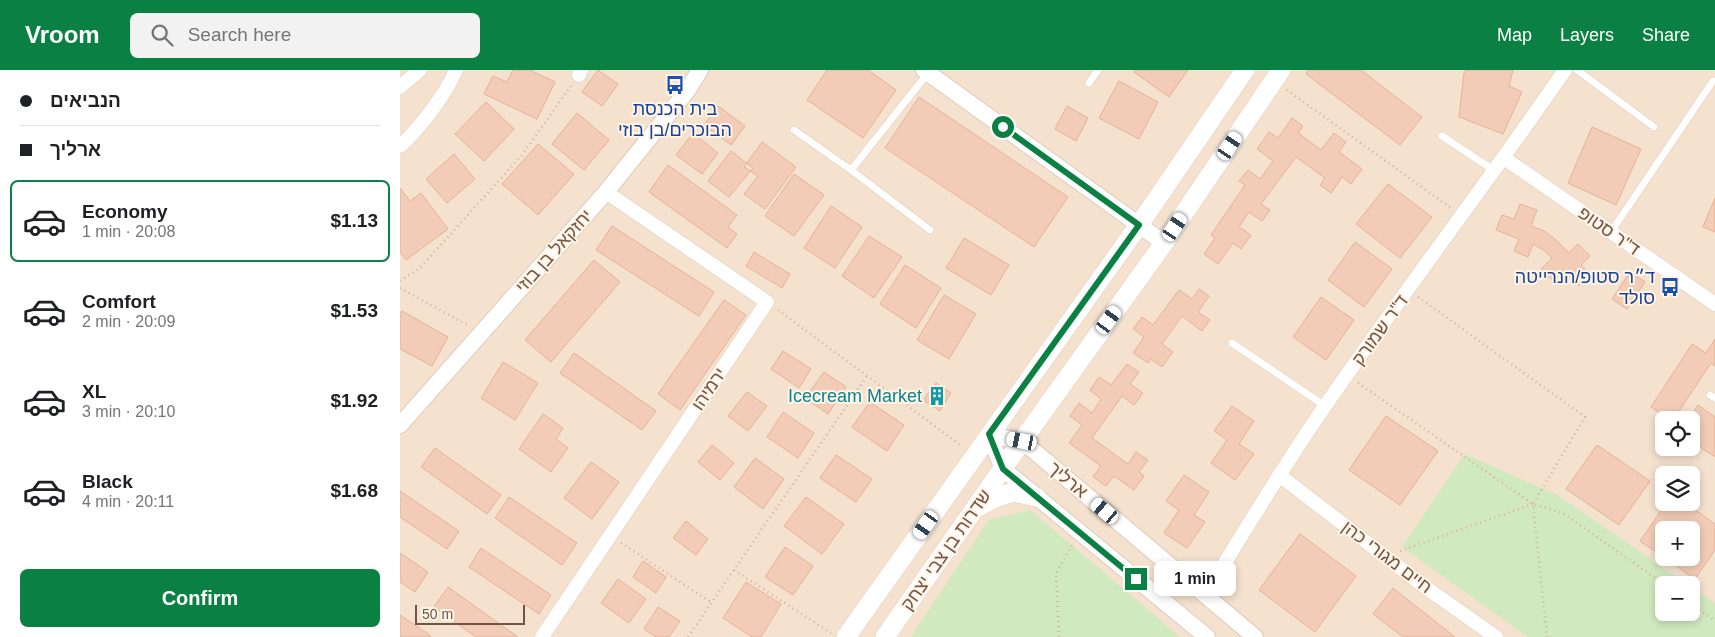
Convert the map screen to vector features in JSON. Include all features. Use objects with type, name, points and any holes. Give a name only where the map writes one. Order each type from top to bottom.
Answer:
[{"type":"main road","name":"שדרות בן צבי יצחק","points":[[846,637],[1139,225],[1246,70]]},
{"type":"main road","name":"שדרות בן צבי יצחק","points":[[885,637],[1164,243],[1277,75]]},
{"type":"main road","points":[[975,508],[1013,492],[1036,497]]},
{"type":"street","points":[[400,87],[420,70]]},
{"type":"street","points":[[400,146],[412,135],[452,82],[456,70]]},
{"type":"street","name":"יחזקאל בן בוזי","points":[[400,425],[606,192],[687,91],[700,70]]},
{"type":"street","name":"ד\"ר שמורק","points":[[1205,595],[1279,475],[1325,406],[1495,171],[1565,70]]},
{"type":"street","points":[[927,71],[1164,243]]},
{"type":"street","name":"ד\"ר סטופ","points":[[1504,158],[1715,304]]},
{"type":"street","points":[[606,192],[767,302]]},
{"type":"street","name":"ירמיהו","points":[[542,637],[767,302]]},
{"type":"street","name":"ארליך","points":[[989,434],[1022,441],[1254,637]]},
{"type":"street","name":"ארליך","points":[[989,434],[1003,469],[1207,637]]},
{"type":"street","name":"חיים מגורי כהן","points":[[1279,475],[1496,637]]},
{"type":"lane","points":[[1089,83],[1098,70]]},
{"type":"lane","points":[[1577,70],[1654,127]]},
{"type":"lane","points":[[851,170],[927,71]]},
{"type":"lane","points":[[1611,232],[1713,81]]},
{"type":"lane","points":[[794,130],[851,170],[930,230]]},
{"type":"lane","points":[[1442,136],[1495,171]]},
{"type":"lane","points":[[1232,343],[1325,406]]},
{"type":"path","points":[[400,282],[419,269],[522,155],[580,72]]},
{"type":"path","points":[[1277,75],[1462,216]]},
{"type":"path","points":[[400,288],[481,333]]},
{"type":"path","points":[[1408,290],[1585,417],[1532,504],[1547,637]]},
{"type":"path","points":[[767,302],[974,456]]},
{"type":"path","points":[[1348,375],[1532,504],[1563,513],[1655,578]]},
{"type":"path","points":[[688,637],[867,376]]},
{"type":"path","points":[[1385,556],[1532,504]]},
{"type":"path","points":[[1059,637],[1056,574],[1079,532]]},
{"type":"path","points":[[610,536],[712,603]]},
{"type":"path","points":[[734,570],[838,637]]},
{"type":"path","points":[[1700,610],[1715,621]]},
{"type":"shaded area","points":[[400,70],[1715,70],[1715,637],[400,637]]},
{"type":"green space","points":[[1465,454],[1559,496],[1655,562],[1655,566],[1660,566],[1675,576],[1655,576],[1655,621],[1700,621],[1700,593],[1715,603],[1715,637],[1528,637],[1402,547]]},
{"type":"green space","points":[[1030,510],[1180,637],[911,637],[989,520]]},
{"type":"building","points":[[513,70],[530,70],[555,82],[537,119],[484,94],[493,76],[507,82]]},
{"type":"building","points":[[598,70],[618,84],[602,106],[582,92]]},
{"type":"building","points":[[827,70],[868,70],[896,90],[863,138],[807,100]]},
{"type":"building","points":[[1136,70],[1188,70],[1169,97],[1134,72]]},
{"type":"building","points":[[1309,70],[1361,70],[1422,117],[1400,145],[1306,74]]},
{"type":"building","points":[[1466,70],[1513,70],[1509,86],[1522,92],[1503,134],[1459,117],[1464,73]]},
{"type":"building","points":[[1119,81],[1158,102],[1139,139],[1099,118]]},
{"type":"building","points":[[919,97],[1068,197],[1034,247],[885,148]]},
{"type":"building","points":[[486,102],[514,129],[484,161],[455,134]]},
{"type":"building","points":[[718,106],[745,126],[731,145],[704,125]]},
{"type":"building","points":[[1067,106],[1088,118],[1076,141],[1055,129]]},
{"type":"building","points":[[577,113],[609,140],[584,170],[552,144]]},
{"type":"building","points":[[1292,118],[1303,126],[1298,133],[1321,150],[1334,133],[1346,142],[1339,152],[1362,169],[1351,184],[1342,177],[1331,193],[1320,185],[1325,178],[1296,157],[1261,204],[1270,210],[1262,221],[1249,212],[1239,227],[1251,235],[1241,249],[1233,243],[1218,264],[1204,254],[1215,238],[1211,235],[1245,185],[1239,181],[1248,170],[1260,179],[1273,161],[1257,149],[1269,132],[1278,138]]},
{"type":"building","points":[[1592,127],[1641,149],[1616,205],[1568,183]]},
{"type":"building","points":[[693,133],[718,153],[702,174],[676,155]]},
{"type":"building","points":[[762,142],[796,167],[765,209],[744,194],[758,176],[744,167]]},
{"type":"building","points":[[538,144],[574,174],[538,215],[502,184]]},
{"type":"building","points":[[731,151],[753,168],[729,197],[708,181]]},
{"type":"building","points":[[454,154],[475,179],[447,203],[426,179]]},
{"type":"building","points":[[668,165],[737,215],[728,227],[737,234],[727,248],[649,192]]},
{"type":"building","points":[[794,174],[824,195],[794,236],[765,216]]},
{"type":"building","points":[[1388,184],[1432,217],[1400,258],[1356,224]]},
{"type":"building","points":[[400,188],[410,201],[421,193],[448,229],[406,260],[400,252]]},
{"type":"building","points":[[1715,198],[1715,232],[1703,227]]},
{"type":"building","points":[[1520,204],[1537,210],[1531,226],[1544,231],[1569,253],[1578,244],[1590,256],[1581,265],[1590,275],[1579,286],[1563,270],[1552,280],[1541,269],[1552,258],[1545,251],[1533,244],[1528,257],[1514,251],[1519,239],[1496,230],[1502,215],[1514,219]]},
{"type":"building","points":[[831,206],[862,227],[835,268],[804,248]]},
{"type":"building","points":[[612,226],[714,292],[699,316],[596,250]]},
{"type":"building","points":[[869,236],[902,257],[874,298],[842,276]]},
{"type":"building","points":[[964,238],[1009,265],[991,295],[946,268]]},
{"type":"building","points":[[1355,242],[1392,269],[1364,307],[1328,280]]},
{"type":"building","points":[[754,252],[790,274],[782,288],[746,266]]},
{"type":"building","points":[[594,260],[620,282],[551,362],[525,340]]},
{"type":"building","points":[[905,265],[941,288],[916,328],[880,304]]},
{"type":"building","points":[[1630,272],[1645,282],[1627,309],[1612,299]]},
{"type":"building","points":[[1199,289],[1209,296],[1198,312],[1210,320],[1202,331],[1182,316],[1162,344],[1173,352],[1162,367],[1151,359],[1148,363],[1133,353],[1144,337],[1133,329],[1142,317],[1153,325],[1179,290],[1192,299]]},
{"type":"building","points":[[944,295],[976,314],[949,359],[917,340]]},
{"type":"building","points":[[1321,297],[1354,320],[1326,360],[1293,337]]},
{"type":"building","points":[[724,300],[746,315],[680,410],[658,394]]},
{"type":"building","points":[[402,311],[448,337],[432,366],[400,349],[400,313]]},
{"type":"building","points":[[1715,339],[1715,366],[1711,363],[1679,411],[1657,411],[1651,407],[1692,344],[1706,353]]},
{"type":"building","points":[[783,351],[811,369],[799,388],[771,369]]},
{"type":"building","points":[[574,353],[656,411],[642,430],[560,373]]},
{"type":"building","points":[[503,362],[538,383],[515,420],[481,398]]},
{"type":"building","points":[[1127,364],[1139,372],[1130,384],[1143,393],[1134,405],[1122,396],[1092,438],[1128,464],[1136,452],[1148,460],[1139,472],[1144,476],[1134,490],[1114,476],[1106,486],[1093,477],[1101,466],[1069,443],[1082,425],[1070,416],[1079,403],[1092,413],[1101,399],[1090,390],[1099,377],[1111,385]]},
{"type":"building","points":[[824,372],[846,387],[828,414],[805,398]]},
{"type":"building","name":"Icecream Market","points":[[936,383],[951,393],[940,411],[923,400]]},
{"type":"building","points":[[747,392],[767,406],[748,431],[728,416]]},
{"type":"building","points":[[870,402],[904,425],[887,451],[852,427]]},
{"type":"building","points":[[1698,405],[1715,417],[1715,457],[1700,447],[1700,411],[1694,411]]},
{"type":"building","points":[[1232,406],[1254,421],[1239,444],[1254,454],[1235,480],[1211,463],[1227,440],[1214,431]]},
{"type":"building","points":[[783,412],[814,433],[798,458],[767,437]]},
{"type":"building","points":[[543,414],[563,428],[556,439],[568,448],[551,472],[519,449]]},
{"type":"building","points":[[1386,416],[1438,451],[1400,505],[1349,470]]},
{"type":"building","points":[[712,445],[734,463],[720,480],[698,462]]},
{"type":"building","points":[[1597,445],[1650,481],[1619,525],[1566,489]]},
{"type":"building","points":[[435,448],[501,495],[487,514],[421,467]]},
{"type":"building","points":[[836,455],[872,479],[856,502],[820,478]]},
{"type":"building","points":[[755,458],[784,479],[763,509],[734,487]]},
{"type":"building","points":[[591,462],[619,482],[592,519],[564,498]]},
{"type":"building","points":[[1184,475],[1209,492],[1194,515],[1205,522],[1187,548],[1164,533],[1179,510],[1166,501]]},
{"type":"building","points":[[400,491],[459,531],[447,549],[400,517]]},
{"type":"building","points":[[509,497],[577,543],[562,565],[495,518]]},
{"type":"building","points":[[806,497],[844,524],[822,554],[784,526]]},
{"type":"building","points":[[1661,511],[1697,511],[1715,524],[1715,550],[1697,576],[1691,576],[1676,566],[1700,566],[1700,521],[1655,521],[1655,552],[1640,541]]},
{"type":"building","points":[[686,521],[708,539],[696,555],[673,538]]},
{"type":"building","points":[[1300,534],[1356,576],[1315,632],[1259,590]]},
{"type":"building","points":[[785,547],[813,566],[793,595],[765,577]]},
{"type":"building","points":[[481,548],[551,595],[539,614],[469,567]]},
{"type":"building","points":[[400,553],[428,572],[415,592],[400,582]]},
{"type":"building","points":[[643,561],[666,577],[656,593],[633,577]]},
{"type":"building","points":[[618,579],[646,599],[629,623],[601,603]]},
{"type":"building","points":[[746,582],[781,604],[761,637],[752,637],[723,618]]},
{"type":"building","points":[[448,587],[518,637],[476,637],[434,607]]},
{"type":"building","points":[[1393,588],[1455,637],[1403,637],[1373,614]]},
{"type":"building","points":[[658,607],[680,621],[669,637],[656,637],[644,629]]},
{"type":"building","points":[[400,615],[431,636],[431,637],[400,637]]},
{"type":"place","name":"בית הכנסת הבוכרים/בן בוזי","points":[[675,85]]},
{"type":"place","name":"ד״ר סטופ/הנרייטה סולד","points":[[1670,287]]},
{"type":"place","name":"Icecream Market","points":[[937,396]]},
{"type":"route","points":[[1003,127],[1139,225],[989,434],[1003,469],[1136,579]]}]
